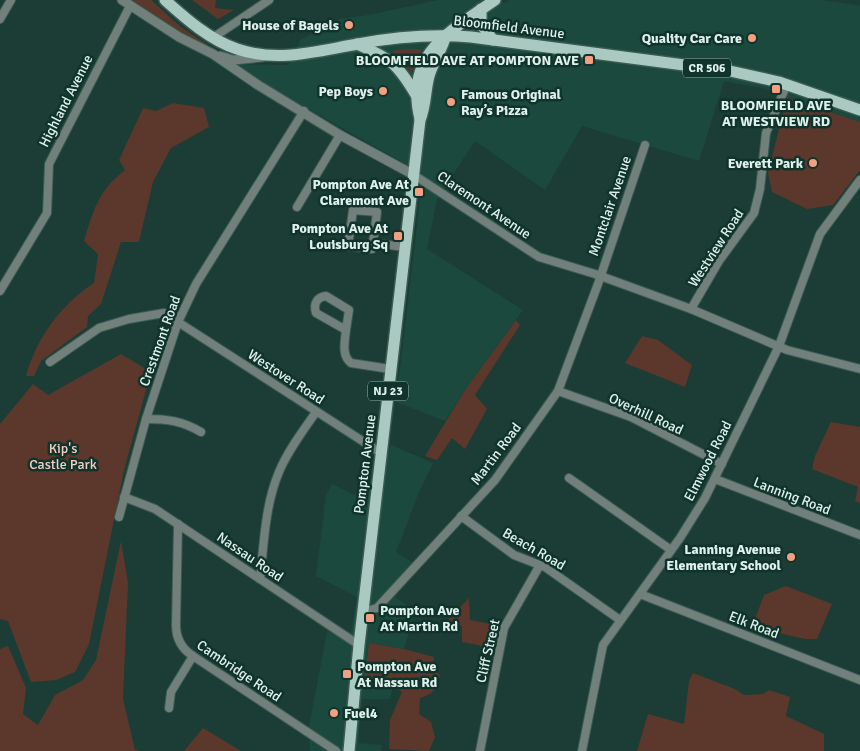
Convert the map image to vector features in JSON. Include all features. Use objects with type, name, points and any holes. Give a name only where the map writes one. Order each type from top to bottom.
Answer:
[{"type":"main road","name":"Bloomfield Avenue","points":[[165,0],[214,37],[238,49],[276,56],[300,54],[398,38],[446,35],[730,71],[787,84],[860,110]]},
{"type":"main road","points":[[446,35],[495,0]]},
{"type":"main road","points":[[481,10],[481,24],[493,40]]},
{"type":"main road","name":"Pompton Avenue","points":[[420,120],[416,96],[421,64],[430,50],[446,35]]},
{"type":"main road","name":"Pompton Avenue","points":[[349,751],[363,608],[420,120],[424,109],[428,78],[441,51],[446,35]]},
{"type":"main road","points":[[358,44],[388,58],[397,65],[416,96]]},
{"type":"street","points":[[0,19],[11,0]]},
{"type":"street","points":[[214,37],[270,0]]},
{"type":"street","name":"Claremont Avenue","points":[[126,3],[179,37],[213,54],[258,85],[304,111],[340,135],[414,174],[531,253],[600,275],[691,309],[811,358],[860,369]]},
{"type":"street","name":"Highland Avenue","points":[[0,291],[47,213],[49,164],[126,3]]},
{"type":"street","points":[[213,54],[233,60],[276,56]]},
{"type":"street","name":"Westview Road","points":[[691,309],[719,261],[754,213],[760,189],[766,133],[787,84]]},
{"type":"street","name":"Crestmont Road","points":[[119,517],[146,419],[178,322],[196,284],[304,111]]},
{"type":"street","points":[[297,207],[340,135]]},
{"type":"street","name":"Montclair Avenue","points":[[600,275],[645,145]]},
{"type":"street","name":"Elmwood Road","points":[[582,751],[601,650],[620,620],[672,550],[697,512],[779,346],[820,234],[860,180]]},
{"type":"street","points":[[352,210],[377,212],[373,243],[372,249],[348,246],[352,210]]},
{"type":"street","points":[[373,243],[405,247]]},
{"type":"street","name":"Martin Road","points":[[363,608],[370,610],[378,608],[495,480],[558,391],[600,275]]},
{"type":"street","points":[[346,330],[316,312],[315,305],[317,300],[326,296],[349,310],[345,354],[347,360],[390,369]]},
{"type":"street","name":"Westover Road","points":[[50,362],[99,328],[164,313],[381,453]]},
{"type":"street","name":"Overhill Road","points":[[558,391],[631,417],[722,464]]},
{"type":"street","points":[[260,579],[269,506],[275,481],[284,460],[316,412]]},
{"type":"street","points":[[146,419],[171,419],[187,424],[201,432]]},
{"type":"street","points":[[569,478],[672,550]]},
{"type":"street","name":"Lanning Road","points":[[714,479],[860,535]]},
{"type":"street","name":"Nassau Road","points":[[124,497],[155,509],[359,645]]},
{"type":"street","name":"Beach Road","points":[[461,516],[514,555],[540,565],[620,620]]},
{"type":"street","name":"Cambridge Road","points":[[178,524],[176,630],[182,647],[336,751]]},
{"type":"street","name":"Cliff Street","points":[[480,751],[504,628],[540,565]]},
{"type":"street","name":"Elk Road","points":[[640,594],[860,680]]},
{"type":"street","points":[[169,708],[172,692],[193,656]]},
{"type":"shaded area","points":[[438,0],[496,0],[506,3],[509,0],[821,0],[857,5],[860,6],[860,122],[761,88],[724,81],[699,161],[582,126],[545,190],[475,141],[437,199],[427,249],[523,310],[445,421],[396,402],[423,174],[230,64],[288,65],[300,40],[339,19],[369,15]]},
{"type":"shaded area","points":[[391,445],[433,463],[419,492],[396,552],[412,562],[395,597],[415,611],[404,649],[369,643],[364,681],[393,687],[390,699],[362,699],[358,743],[382,745],[381,751],[310,751],[309,726],[327,632],[351,632],[357,597],[316,576],[326,495],[332,484],[365,500]]},
{"type":"green space","points":[[132,0],[151,0],[181,27],[211,47],[211,49],[191,41]]},
{"type":"green space","points":[[192,0],[216,0],[215,8],[234,10],[218,19]]},
{"type":"green space","points":[[422,49],[411,73],[405,61],[392,51]]},
{"type":"green space","points":[[787,97],[860,122],[860,170],[833,205],[807,209],[772,192],[768,173]]},
{"type":"green space","points":[[173,103],[204,108],[209,127],[171,148],[153,182],[139,242],[121,242],[101,304],[88,316],[87,327],[41,361],[34,376],[26,376],[36,349],[51,323],[71,301],[94,283],[98,254],[84,241],[98,201],[109,185],[125,170],[119,160],[143,108],[156,111]]},
{"type":"green space","points":[[516,320],[520,325],[475,395],[487,409],[465,449],[452,438],[437,460],[425,456],[463,393]]},
{"type":"green space","points":[[642,336],[658,340],[692,365],[685,387],[625,363]]},
{"type":"green space","name":"Kip's Castle Park","points":[[121,354],[151,372],[124,470],[89,644],[75,672],[56,680],[31,682],[8,621],[0,619],[0,424],[33,384],[48,395]]},
{"type":"green space","points":[[831,422],[860,427],[860,503],[855,501],[858,487],[812,469],[815,456]]},
{"type":"green space","points":[[121,541],[128,583],[123,699],[135,750],[141,751],[0,751],[0,649],[8,646],[26,688],[23,714],[38,725],[55,695],[83,680],[96,660]]},
{"type":"green space","points":[[786,586],[832,604],[817,639],[805,639],[752,627],[764,595]]},
{"type":"green space","points":[[469,598],[470,620],[496,625],[493,648],[462,642],[462,626],[443,625]]},
{"type":"green space","points":[[369,643],[404,649],[434,657],[432,669],[440,675],[439,680],[434,690],[420,698],[419,714],[431,722],[435,737],[429,751],[389,749],[390,720],[402,692],[393,687],[364,681]]},
{"type":"green space","points":[[693,673],[735,689],[744,695],[763,694],[769,690],[790,697],[786,716],[824,734],[824,751],[637,751],[648,714],[684,724],[689,681]]},
{"type":"green space","points":[[203,728],[241,751],[184,751]]},
{"type":"place","name":"House of Bagels","points":[[349,25]]},
{"type":"place","name":"Quality Car Care","points":[[752,38]]},
{"type":"place","name":"BLOOMFIELD AVE AT POMPTON AVE","points":[[589,60]]},
{"type":"place","name":"BLOOMFIELD AVE AT WESTVIEW RD","points":[[776,89]]},
{"type":"place","name":"Pep Boys","points":[[383,91]]},
{"type":"place","name":"Famous Original Ray’s Pizza","points":[[451,102]]},
{"type":"place","name":"Everett Park","points":[[813,163]]},
{"type":"place","name":"Pompton Ave At Claremont Ave","points":[[419,192]]},
{"type":"place","name":"Pompton Ave At Louisburg Sq","points":[[398,236]]},
{"type":"place","name":"Lanning Avenue Elementary School","points":[[791,557]]},
{"type":"place","name":"Pompton Ave At Martin Rd","points":[[370,618]]},
{"type":"place","name":"Pompton Ave At Nassau Rd","points":[[347,674]]},
{"type":"place","name":"Fuel4","points":[[334,713]]}]
